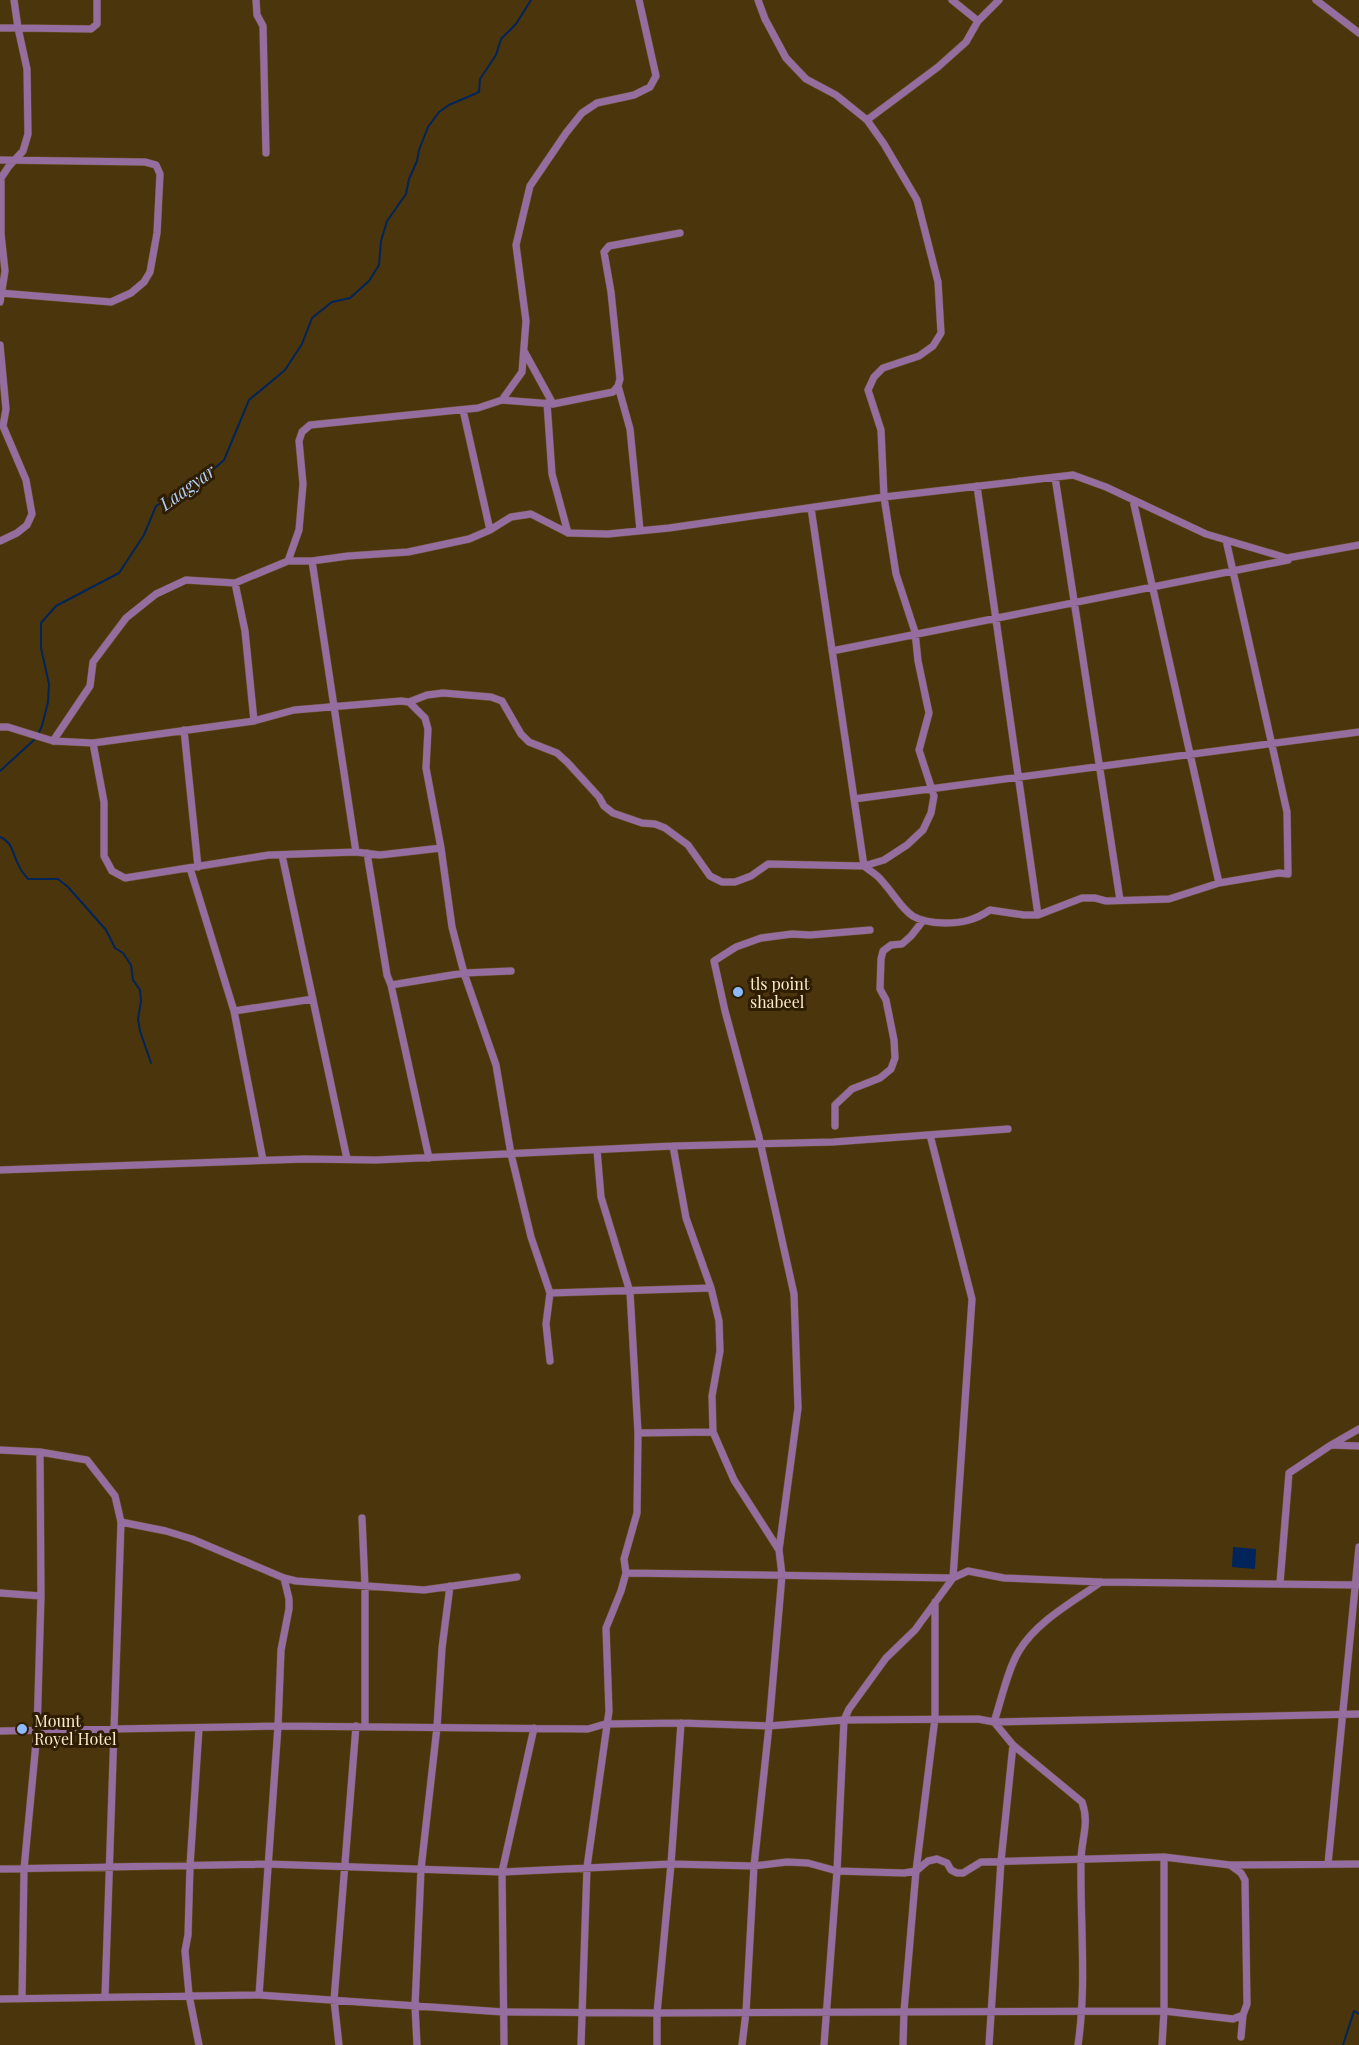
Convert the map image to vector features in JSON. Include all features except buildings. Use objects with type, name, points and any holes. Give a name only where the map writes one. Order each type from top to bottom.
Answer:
[{"type":"street","points":[[0,302],[5,271],[1,234],[1,178],[23,151],[28,134],[27,69],[14,0]]},
{"type":"street","points":[[0,28],[91,29],[97,24],[97,0]]},
{"type":"street","points":[[256,0],[257,15],[263,26],[266,153]]},
{"type":"street","points":[[502,400],[522,372],[526,321],[516,245],[530,186],[566,133],[582,114],[597,104],[650,87],[656,76],[639,0]]},
{"type":"street","points":[[0,727],[8,727],[53,741],[93,743],[254,721],[294,710],[409,702],[427,695],[443,693],[491,697],[502,701],[520,734],[529,742],[557,753],[599,797],[604,806],[613,813],[666,828],[687,845],[710,876],[722,882],[735,882],[751,876],[768,864],[864,866],[884,860],[907,845],[922,830],[931,813],[934,796],[919,750],[929,713],[915,634],[896,574],[884,497],[880,430],[868,390],[874,377],[883,368],[919,356],[933,346],[941,333],[938,282],[917,200],[884,144],[867,120],[836,95],[806,79],[786,58],[758,0]]},
{"type":"street","points":[[952,0],[978,21]]},
{"type":"street","points":[[867,120],[945,61],[966,42],[978,21],[999,0]]},
{"type":"street","points":[[1316,0],[1359,33]]},
{"type":"street","points":[[0,160],[144,162],[156,165],[160,174],[158,233],[150,272],[144,282],[131,293],[111,302],[1,292]]},
{"type":"street","points":[[288,561],[299,530],[303,484],[299,441],[302,432],[310,425],[463,410],[502,400],[550,403],[613,392],[620,379],[611,292],[604,252],[609,246],[680,233]]},
{"type":"street","points":[[0,345],[6,409],[2,427],[26,480],[32,514],[27,525],[17,533],[0,540]]},
{"type":"street","points":[[524,351],[550,403],[552,474],[568,533]]},
{"type":"street","points":[[618,386],[630,429],[640,530]]},
{"type":"street","points":[[463,410],[490,530]]},
{"type":"street","points":[[53,741],[90,686],[93,662],[126,618],[156,594],[186,580],[235,583],[288,561],[408,552],[469,539],[511,517],[531,514],[568,533],[608,534],[884,497],[1073,475],[1107,487],[1206,534],[1287,558],[1359,545]]},
{"type":"street","points":[[1055,477],[1120,900]]},
{"type":"street","points":[[977,486],[1038,915]]},
{"type":"street","points":[[1133,500],[1219,883]]},
{"type":"street","points":[[811,508],[864,866],[882,880],[898,904],[922,922],[960,923],[977,919],[990,910],[1038,915],[1082,898],[1106,901],[1169,899],[1219,883],[1279,873],[1288,874],[1287,812],[1226,540]]},
{"type":"street","points":[[832,651],[1359,545]]},
{"type":"street","points":[[312,561],[356,852]]},
{"type":"street","points":[[235,583],[245,631],[254,721]]},
{"type":"street","points":[[409,702],[425,718],[428,729],[426,768],[441,848],[452,927],[464,973],[496,1065],[511,1154],[531,1237],[550,1293],[546,1324],[550,1361]]},
{"type":"street","points":[[183,730],[194,867],[234,1011],[263,1160]]},
{"type":"street","points":[[854,799],[1359,732]]},
{"type":"street","points":[[93,743],[104,802],[104,856],[112,871],[125,878],[282,855],[356,852],[380,855],[441,848]]},
{"type":"street","points":[[367,853],[387,975],[429,1158]]},
{"type":"street","points":[[282,855],[347,1159]]},
{"type":"street","points":[[836,1126],[835,1105],[852,1089],[880,1078],[891,1069],[895,1058],[894,1040],[886,1000],[880,989],[880,959],[883,951],[891,945],[902,944],[922,922]]},
{"type":"street","points":[[742,2045],[754,1866],[770,1726],[782,1575],[779,1550],[798,1407],[794,1294],[760,1144],[714,961],[735,946],[761,938],[870,930]]},
{"type":"street","points":[[391,985],[464,973],[511,971]]},
{"type":"street","points":[[234,1011],[313,999]]},
{"type":"street","points":[[0,1170],[263,1160],[429,1158],[673,1146],[834,1142],[1008,1129]]},
{"type":"street","points":[[824,2045],[837,1870],[844,1720],[849,1709],[886,1658],[915,1630],[953,1578],[972,1299],[930,1134]]},
{"type":"street","points":[[673,1146],[686,1218],[720,1321],[720,1351],[712,1396],[713,1432],[734,1480],[779,1550]]},
{"type":"street","points":[[581,2045],[584,2013],[587,1867],[609,1711],[606,1628],[626,1573],[624,1559],[637,1514],[638,1433],[630,1292],[601,1197],[597,1150]]},
{"type":"street","points":[[550,1293],[711,1288]]},
{"type":"street","points":[[1280,1583],[1289,1473],[1359,1429]]},
{"type":"street","points":[[638,1433],[713,1432]]},
{"type":"street","points":[[1331,1445],[1359,1446]]},
{"type":"street","points":[[0,1450],[40,1452],[87,1460],[116,1496],[121,1522],[105,1997]]},
{"type":"street","points":[[22,1998],[24,1869],[38,1732],[41,1596],[40,1452]]},
{"type":"street","points":[[362,1518],[365,1586],[365,1726]]},
{"type":"street","points":[[121,1522],[192,1539],[284,1578],[424,1590],[517,1577]]},
{"type":"street","points":[[1328,1864],[1359,1547]]},
{"type":"street","points":[[626,1573],[953,1578],[968,1571],[1004,1578],[1101,1582],[1357,1585]]},
{"type":"street","points":[[260,1995],[281,1650],[289,1609],[284,1578]]},
{"type":"street","points":[[994,1722],[1017,1652],[1028,1637],[1101,1582]]},
{"type":"street","points":[[417,2045],[416,2006],[421,1869],[450,1586]]},
{"type":"street","points":[[0,1593],[41,1596]]},
{"type":"street","points":[[903,2045],[916,1871],[935,1718],[935,1601]]},
{"type":"street","points":[[0,1731],[278,1726],[588,1729],[606,1724],[681,1723],[770,1726],[844,1720],[935,1718],[978,1719],[994,1722],[1359,1714]]},
{"type":"street","points":[[994,1722],[1013,1745],[1082,1802],[1086,1815],[1081,1858],[1083,2011],[1078,2045]]},
{"type":"street","points":[[657,2045],[657,2013],[681,1723]]},
{"type":"street","points":[[339,2045],[334,2000],[356,1726]]},
{"type":"street","points":[[199,1728],[189,1866],[188,1935],[185,1951],[199,2045]]},
{"type":"street","points":[[504,2045],[502,1872],[534,1728]]},
{"type":"street","points":[[989,2045],[1001,1861],[1013,1745]]},
{"type":"street","points":[[0,1869],[267,1864],[502,1872],[671,1864],[754,1866],[808,1863],[837,1870],[904,1873],[916,1871],[928,1861],[937,1859],[947,1863],[957,1873],[963,1873],[981,1862],[1164,1857],[1230,1865],[1359,1864]]},
{"type":"street","points":[[1162,2045],[1164,1857]]},
{"type":"street","points":[[1230,1865],[1241,1873],[1245,1880],[1247,2004],[1243,2015],[1241,2037]]},
{"type":"street","points":[[0,1999],[260,1995],[503,2012],[1164,2011],[1233,2019],[1243,2015]]},
{"type":"water","points":[[1233,1547],[1256,1549],[1255,1569],[1232,1567]]},
{"type":"waterway","name":"Laagyar","points":[[38,734],[48,702],[49,684],[41,648],[41,623],[56,606],[119,573],[144,535],[156,506],[207,475],[224,460],[249,400],[285,370],[302,344],[312,318],[332,302],[350,298],[369,281],[379,265],[381,241],[387,221],[406,194],[409,179],[428,127],[439,112],[449,105],[479,92],[480,79],[496,55],[501,39],[516,24],[531,0]]},
{"type":"waterway","name":"Laagyar","points":[[0,771],[35,739]]},
{"type":"waterway","points":[[0,837],[8,842],[20,868],[28,879],[58,879],[106,930],[115,948],[123,953],[131,965],[133,980],[140,990],[138,1019],[151,1063]]},
{"type":"waterway","points":[[1343,2045],[1354,2011],[1359,2014]]},
{"type":"place","name":"tls point shabeel","points":[[738,992]]},
{"type":"place","name":"Mount Royel Hotel","points":[[22,1729]]}]
